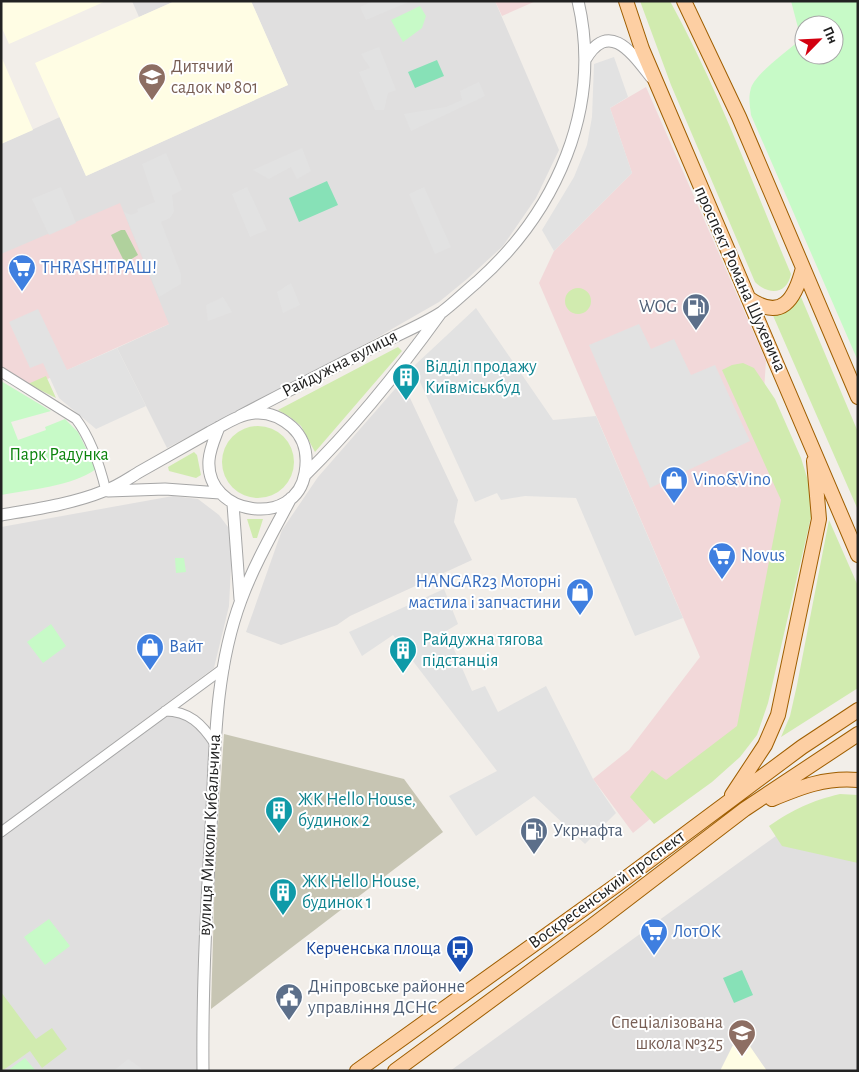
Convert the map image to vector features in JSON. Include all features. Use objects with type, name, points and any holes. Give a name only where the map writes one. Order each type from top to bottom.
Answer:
[{"type":"main road","name":"проспект Романа Шухевича","points":[[626,1],[656,82],[858,555]]},
{"type":"main road","points":[[684,1],[739,117],[858,397]]},
{"type":"main road","points":[[748,298],[765,307],[781,306],[794,296],[803,268]]},
{"type":"main road","points":[[724,805],[765,745],[778,715],[818,519],[812,446]]},
{"type":"main road","name":"Воскресенський проспект","points":[[357,1071],[802,747],[858,710]]},
{"type":"main road","name":"Воскресенський проспект","points":[[395,1071],[592,926],[746,809],[858,734]]},
{"type":"main road","points":[[746,809],[813,783],[842,778],[858,780]]},
{"type":"street","points":[[578,1],[585,60]]},
{"type":"street","points":[[585,60],[598,43],[607,40],[618,42],[632,53],[656,82]]},
{"type":"street","name":"Райдужна вулиця","points":[[240,416],[441,312],[496,265],[521,237],[563,168],[576,133],[584,87],[585,60]]},
{"type":"street","name":"Райдужна вулиця","points":[[305,475],[334,447],[408,359],[441,312]]},
{"type":"street","points":[[1,372],[76,419],[84,429],[100,466],[106,491]]},
{"type":"street","points":[[1,516],[77,501],[106,491],[219,427],[240,416],[255,413],[270,414],[285,420],[296,431],[304,444],[307,460],[305,475],[300,488],[291,498],[280,505],[263,510],[244,509],[233,504],[220,493],[212,478],[209,462],[212,445],[219,427]]},
{"type":"street","points":[[106,491],[165,489],[220,493]]},
{"type":"street","name":"вулиця Миколи Кибальчича","points":[[203,1071],[202,1007],[215,721],[224,668],[240,601],[260,555],[291,498]]},
{"type":"street","name":"вулиця Миколи Кибальчича","points":[[233,504],[240,601]]},
{"type":"street","points":[[1,832],[224,668]]},
{"type":"street","points":[[164,711],[183,714],[197,721],[215,744]]},
{"type":"shaded area","points":[[1,1],[106,1],[9,44],[1,26]]},
{"type":"shaded area","points":[[132,1],[175,1],[139,17]]},
{"type":"shaded area","name":"Дитячий садок № 801","points":[[175,1],[251,1],[288,85],[86,176],[35,63]]},
{"type":"shaded area","points":[[251,1],[495,1],[559,150],[536,198],[503,246],[439,302],[371,341],[167,448],[117,348],[169,324],[1,254],[1,144],[60,117],[86,176],[288,85]]},
{"type":"shaded area","points":[[373,1],[411,1],[366,20],[360,7]]},
{"type":"shaded area","points":[[495,1],[536,1],[502,16]]},
{"type":"shaded area","points":[[379,47],[396,90],[388,93],[384,110],[375,110],[359,72],[370,68],[361,54]]},
{"type":"shaded area","points":[[1,56],[33,130],[1,144]]},
{"type":"shaded area","points":[[614,57],[628,97],[610,108],[632,173],[554,251],[542,230],[574,177],[587,145],[592,117],[594,64]]},
{"type":"shaded area","points":[[479,82],[485,96],[411,131],[404,114],[446,107],[462,100],[460,91]]},
{"type":"shaded area","points":[[646,87],[766,361],[764,390],[801,480],[745,741],[633,833],[593,779],[629,750],[700,657],[539,283],[554,251],[632,173],[610,108]]},
{"type":"shaded area","points":[[302,148],[311,171],[297,179],[291,167],[269,179],[253,170]]},
{"type":"shaded area","points":[[166,153],[182,190],[172,195],[174,212],[170,218],[161,222],[181,274],[181,284],[159,297],[124,212],[131,215],[138,212],[137,209],[155,202],[142,164]]},
{"type":"shaded area","points":[[61,187],[76,223],[49,235],[32,199]]},
{"type":"shaded area","points":[[247,187],[267,230],[250,237],[232,194]]},
{"type":"shaded area","points":[[424,187],[451,247],[435,254],[409,194]]},
{"type":"shaded area","points":[[120,203],[169,324],[32,386],[1,368],[1,254]]},
{"type":"shaded area","points":[[291,283],[300,305],[283,313],[277,292]]},
{"type":"shaded area","points":[[223,297],[232,312],[208,321],[206,305]]},
{"type":"shaded area","points":[[476,308],[553,420],[596,416],[683,618],[635,636],[576,498],[525,496],[501,500],[497,493],[475,502],[415,371],[415,365]]},
{"type":"shaded area","points":[[38,309],[67,370],[117,348],[146,406],[96,429],[59,398],[43,363],[30,368],[9,322]]},
{"type":"shaded area","points":[[639,324],[651,349],[674,339],[691,375],[715,365],[750,441],[650,488],[589,345]]},
{"type":"shaded area","points":[[402,381],[458,500],[454,522],[472,560],[350,616],[337,625],[281,645],[246,632],[282,530],[318,477]]},
{"type":"shaded area","points":[[173,496],[198,499],[219,515],[228,527],[232,547],[229,606],[214,668],[1,826],[1,527]]},
{"type":"shaded area","points":[[444,589],[458,624],[446,631],[472,691],[485,686],[498,712],[546,686],[593,779],[616,813],[585,844],[534,796],[476,836],[449,796],[497,771],[393,635],[362,656],[349,632]]},
{"type":"shaded area","points":[[164,711],[183,714],[215,744],[203,1071],[1,1071],[1,831]]},
{"type":"shaded area","points":[[224,734],[404,779],[443,832],[211,1009],[215,870]]},
{"type":"shaded area","points":[[787,828],[858,844],[858,1071],[450,1071]]},
{"type":"shaded area","name":"Спеціалізована школа №325","points":[[745,1039],[767,1071],[720,1071],[734,1043]]},
{"type":"shaded area","points":[[128,1059],[141,1068],[142,1071],[113,1071]]},
{"type":"green space","points":[[640,1],[670,1],[704,68],[791,274],[786,286],[781,289],[771,291],[755,282],[671,85]]},
{"type":"green space","points":[[791,1],[858,1],[858,361],[751,115],[751,88],[766,69],[794,45],[794,65],[844,65],[844,15],[795,15]]},
{"type":"green space","points":[[420,6],[426,16],[422,28],[403,42],[391,20]]},
{"type":"green space","points":[[437,60],[444,76],[415,88],[408,72]]},
{"type":"green space","points":[[327,181],[338,205],[299,222],[289,198]]},
{"type":"green space","points":[[125,230],[138,255],[125,263],[111,235]]},
{"type":"green space","points":[[578,288],[587,292],[591,301],[587,310],[578,314],[569,310],[565,301],[569,292]]},
{"type":"green space","points":[[801,297],[858,432],[858,510],[771,311],[793,303]]},
{"type":"green space","points":[[398,347],[402,351],[315,452],[301,426],[278,410]]},
{"type":"green space","points":[[743,363],[754,368],[775,399],[801,458],[810,487],[811,517],[768,703],[757,735],[740,757],[712,782],[654,824],[630,797],[652,770],[666,780],[737,726],[781,500],[722,370],[732,365]]},
{"type":"green space","points":[[46,376],[56,398],[28,384]]},
{"type":"green space","name":"Парк Радунка","points":[[1,381],[51,411],[11,422],[18,440],[46,430],[45,427],[65,419],[78,432],[96,469],[63,484],[1,495]]},
{"type":"green space","points":[[265,426],[284,436],[292,448],[294,462],[292,476],[284,488],[272,496],[251,498],[232,488],[224,476],[222,455],[232,436],[244,428]]},
{"type":"green space","points":[[194,452],[197,455],[201,475],[196,478],[169,471],[168,467]]},
{"type":"green space","points":[[247,519],[263,519],[257,538],[253,538]]},
{"type":"green space","points":[[829,520],[858,586],[858,688],[781,737],[790,716],[797,685]]},
{"type":"green space","points":[[175,558],[184,558],[186,572],[176,573]]},
{"type":"green space","points":[[51,624],[66,646],[43,663],[27,642]]},
{"type":"green space","points":[[840,794],[858,795],[858,863],[782,846],[769,826],[803,806]]},
{"type":"green space","points":[[49,919],[70,946],[45,965],[24,937]]},
{"type":"green space","points":[[742,970],[753,995],[734,1003],[723,978]]},
{"type":"green space","points":[[1,992],[36,1039],[52,1028],[67,1049],[42,1068],[30,1051],[2,1071]]},
{"type":"green space","points":[[25,1058],[35,1070],[7,1071]]},
{"type":"place","name":"Дитячий садок № 801","points":[[152,101]]},
{"type":"place","name":"ТHRASH!ТРАШ!","points":[[22,292]]},
{"type":"place","name":"WOG","points":[[696,331]]},
{"type":"place","name":"Відділ продажу Київміськбуд","points":[[406,401]]},
{"type":"place","name":"Vino&Vino","points":[[674,504]]},
{"type":"place","name":"Novus","points":[[722,580]]},
{"type":"place","name":"HANGAR23 Моторні мастила і запчастини","points":[[580,616]]},
{"type":"place","name":"Вайт","points":[[150,671]]},
{"type":"place","name":"Райдужна тягова пiдстанцiя","points":[[403,674]]},
{"type":"place","name":"ЖК Hello House, будинок 2","points":[[279,834]]},
{"type":"place","name":"Укрнафта","points":[[534,855]]},
{"type":"place","name":"ЖК Hello House, будинок 1","points":[[283,916]]},
{"type":"place","name":"ЛотОК","points":[[654,956]]},
{"type":"place","name":"Керченська площа","points":[[460,973]]},
{"type":"place","name":"Дніпровське районне управління ДСНС","points":[[289,1021]]},
{"type":"place","name":"Спеціалізована школа №325","points":[[742,1057]]}]
